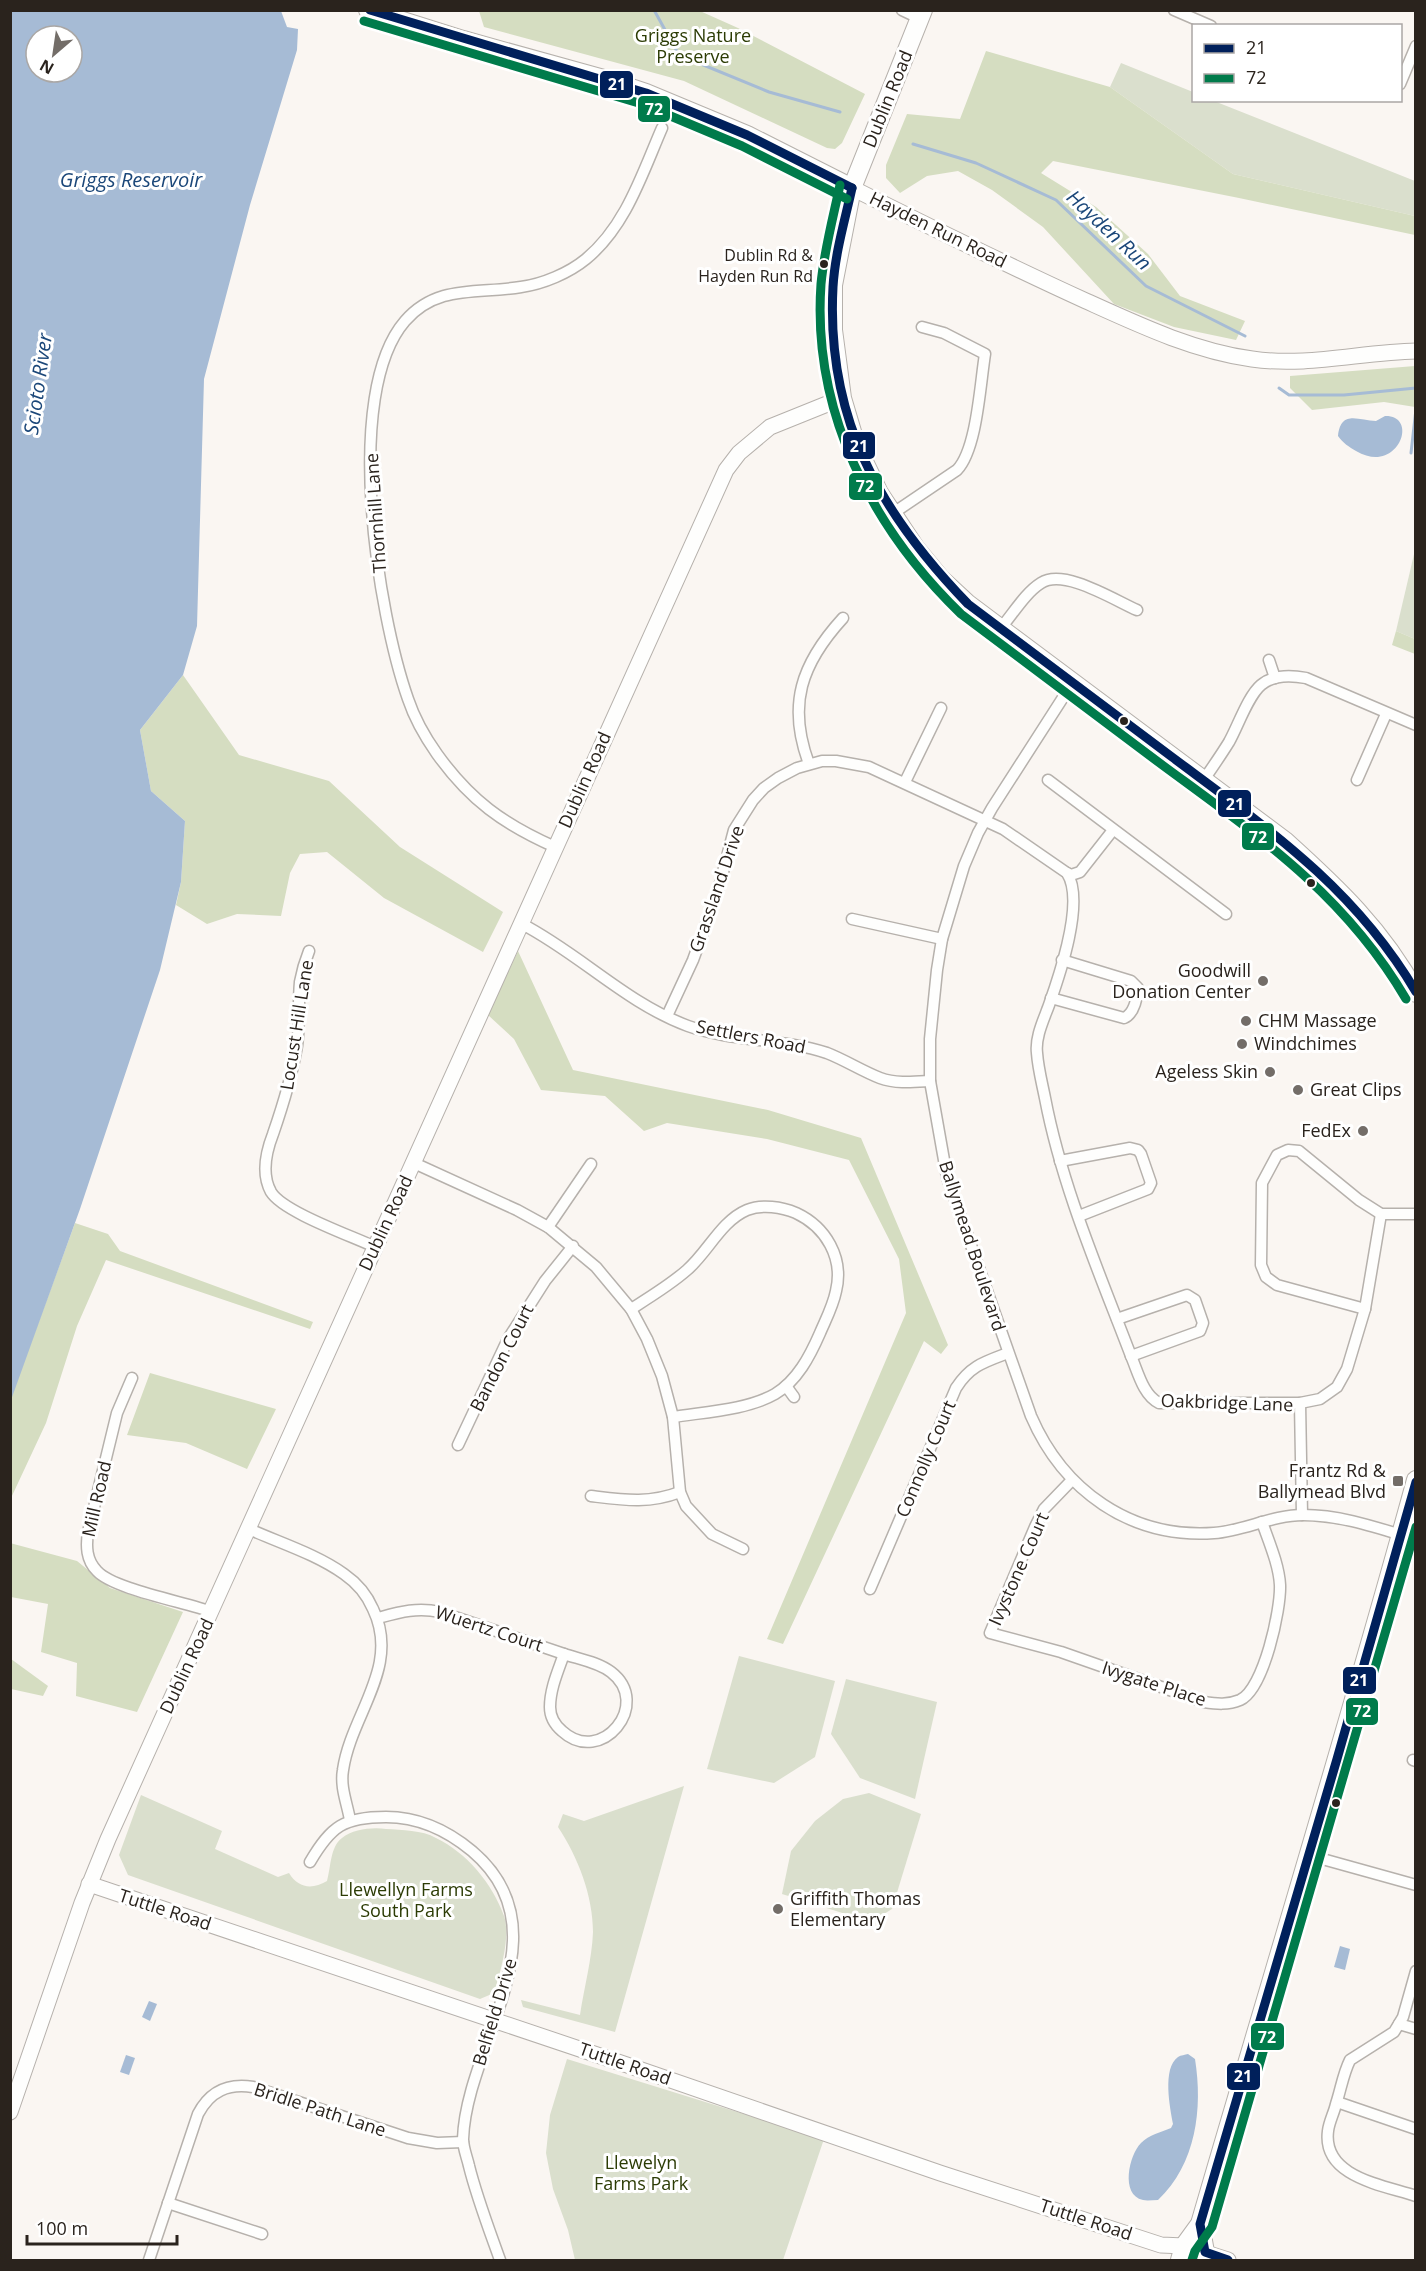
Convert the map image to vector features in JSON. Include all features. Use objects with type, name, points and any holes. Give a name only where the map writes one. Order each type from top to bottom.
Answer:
[{"type":"main road","name":"Hayden Run Road","points":[[368,10],[646,93],[747,135],[992,257],[1125,319],[1200,347],[1229,355],[1277,361],[1416,351]]},
{"type":"main road","name":"Dublin Road","points":[[921,14],[852,188],[833,285],[833,330],[842,398],[856,446],[892,514],[940,578],[1000,629],[1285,841],[1366,918],[1416,993]]},
{"type":"main road","name":"Dublin Road","points":[[10,2112],[89,1884],[126,1798],[726,470],[739,453],[770,427],[842,398]]},
{"type":"main road","points":[[1183,2257],[1200,2224],[1370,1650],[1416,1480]]},
{"type":"main road","name":"Tuttle Road","points":[[89,1884],[940,2173],[1161,2245],[1183,2257],[1204,2256],[1228,2260]]},
{"type":"main road","points":[[1200,2224],[1204,2256]]},
{"type":"street","points":[[902,10],[921,14]]},
{"type":"street","points":[[1174,10],[1206,24]]},
{"type":"street","points":[[1402,81],[1416,46]]},
{"type":"street","name":"Thornhill Lane","points":[[555,847],[508,824],[469,792],[435,752],[409,702],[391,643],[375,546],[370,497],[371,424],[382,369],[391,343],[405,321],[424,304],[450,293],[522,287],[553,278],[572,269],[587,258],[618,222],[662,128]]},
{"type":"street","points":[[892,514],[957,470],[964,464],[971,447],[985,354],[944,333],[922,327]]},
{"type":"street","points":[[1000,629],[1035,588],[1053,578],[1073,581],[1137,610]]},
{"type":"street","points":[[809,765],[797,715],[801,692],[810,665],[823,641],[843,618]]},
{"type":"street","points":[[1269,660],[1275,678]]},
{"type":"street","points":[[1203,781],[1229,742],[1251,698],[1261,685],[1275,678],[1290,675],[1306,678],[1416,725]]},
{"type":"street","name":"Ballymead Boulevard","points":[[1073,682],[985,820],[964,866],[942,939],[930,1039],[930,1081],[947,1178],[1008,1353],[1041,1438],[1058,1465],[1090,1496],[1119,1514],[1174,1532],[1213,1533],[1302,1515],[1357,1522],[1401,1535]]},
{"type":"street","points":[[905,782],[942,708]]},
{"type":"street","points":[[1357,780],[1386,714]]},
{"type":"street","name":"Grassland Drive","points":[[667,1016],[693,960],[718,891],[734,830],[753,800],[764,788],[778,778],[809,765],[822,761],[851,762],[905,782],[985,820],[1034,849],[1067,873]]},
{"type":"street","points":[[1048,780],[1226,914]]},
{"type":"street","points":[[1067,873],[1071,875],[1080,872],[1113,830]]},
{"type":"street","points":[[1067,873],[1074,892],[1072,925],[1041,1026],[1036,1051],[1060,1161],[1079,1216],[1117,1319],[1131,1356],[1200,1331],[1203,1323],[1195,1300],[1187,1295],[1117,1319]]},
{"type":"street","points":[[852,919],[942,939]]},
{"type":"street","name":"Settlers Road","points":[[522,924],[564,948],[628,996],[688,1026],[714,1033],[796,1045],[828,1054],[887,1079],[906,1082],[930,1081]]},
{"type":"street","name":"Locust Hill Lane","points":[[309,951],[300,984],[297,1044],[291,1075],[269,1143],[265,1168],[266,1180],[272,1193],[284,1204],[375,1247]]},
{"type":"street","points":[[1051,998],[1124,1018],[1131,1014],[1135,1001],[1138,988],[1135,983],[1062,960]]},
{"type":"street","points":[[1060,1161],[1130,1148],[1138,1150],[1141,1154],[1151,1183],[1148,1189],[1079,1216]]},
{"type":"street","points":[[1365,1309],[1277,1285],[1266,1277],[1261,1265],[1262,1183],[1277,1155],[1288,1150],[1299,1151],[1359,1200],[1381,1214],[1416,1214]]},
{"type":"street","points":[[414,1163],[517,1210],[548,1227],[597,1267],[631,1309],[647,1339],[662,1376],[673,1417],[680,1492],[686,1506],[705,1528],[718,1538],[743,1549]]},
{"type":"street","points":[[548,1227],[591,1164]]},
{"type":"street","points":[[631,1309],[687,1270],[737,1215],[750,1209],[764,1207],[790,1211],[818,1228],[831,1244],[838,1277],[834,1299],[805,1363],[786,1386],[761,1400],[673,1417]]},
{"type":"street","points":[[1300,1402],[1320,1398],[1337,1387],[1347,1369],[1365,1309],[1381,1214]]},
{"type":"street","name":"Bandon Court","points":[[458,1445],[508,1339],[545,1281],[573,1246]]},
{"type":"street","name":"Connolly Court","points":[[870,1589],[956,1388],[965,1374],[978,1365],[1008,1353]]},
{"type":"street","name":"Oakbridge Lane","points":[[1131,1356],[1152,1400],[1159,1403],[1300,1402],[1302,1515]]},
{"type":"street","name":"Mill Road","points":[[132,1378],[117,1413],[88,1532],[86,1542],[88,1558],[98,1573],[114,1582],[212,1612]]},
{"type":"street","points":[[786,1386],[794,1397]]},
{"type":"street","name":"Ivystone Court","points":[[990,1633],[1039,1518],[1056,1495],[1072,1480]]},
{"type":"street","points":[[591,1496],[636,1501],[653,1500],[680,1492]]},
{"type":"street","name":"Ivygate Place","points":[[990,1633],[1061,1652],[1204,1702],[1222,1705],[1242,1699],[1256,1684],[1278,1617],[1280,1584],[1262,1522]]},
{"type":"street","points":[[249,1529],[328,1563],[345,1575],[358,1586],[370,1602],[378,1618],[382,1636],[379,1669],[350,1739],[343,1770],[342,1782],[350,1820],[324,1839],[310,1862]]},
{"type":"street","name":"Wuertz Court","points":[[378,1618],[408,1610],[425,1609],[440,1612],[564,1654],[610,1671],[623,1687],[626,1697],[624,1717],[612,1734],[603,1739],[582,1741],[572,1738],[563,1732],[552,1717],[550,1708],[552,1690],[564,1654]]},
{"type":"street","name":"Belfield Drive","points":[[350,1820],[405,1818],[423,1822],[439,1830],[482,1860],[498,1880],[510,1908],[514,1932],[511,1968],[470,2092],[463,2142],[473,2181],[500,2260]]},
{"type":"street","points":[[1308,1855],[1416,1885]]},
{"type":"street","points":[[1416,1971],[1400,2024],[1387,2037],[1350,2060],[1328,2131],[1332,2155],[1341,2168],[1353,2175],[1416,2196]]},
{"type":"street","points":[[1400,2024],[1416,2029]]},
{"type":"street","name":"Bridle Path Lane","points":[[148,2260],[198,2114],[203,2104],[211,2096],[231,2086],[253,2087],[408,2138],[437,2143],[463,2142]]},
{"type":"street","points":[[1337,2102],[1416,2129]]},
{"type":"street","points":[[168,2203],[262,2234]]},
{"type":"green space","name":"Griggs Nature Preserve","points":[[479,11],[700,11],[738,28],[865,94],[842,143],[835,149],[827,148],[684,81],[484,27]]},
{"type":"green space","points":[[986,51],[1110,87],[1233,174],[1415,216],[1415,235],[1053,161],[1041,173],[1096,207],[1148,254],[1180,296],[1245,321],[1236,340],[1174,327],[1114,304],[1043,227],[992,190],[958,171],[927,176],[900,193],[886,178],[886,165],[907,114],[960,119]]},
{"type":"green space","points":[[1121,63],[1192,92],[1192,102],[1217,102],[1415,181],[1415,216],[1233,174],[1110,87]]},
{"type":"green space","points":[[1415,366],[1415,407],[1384,402],[1312,410],[1290,388],[1290,376]]},
{"type":"green space","points":[[1415,550],[1415,639],[1396,631]]},
{"type":"green space","points":[[1396,631],[1415,639],[1415,654],[1392,645]]},
{"type":"green space","points":[[183,675],[239,755],[329,781],[400,847],[503,912],[483,952],[384,898],[327,852],[300,854],[290,873],[281,916],[237,914],[207,924],[176,905],[181,882],[185,821],[151,791],[140,730]]},
{"type":"green space","points":[[518,951],[573,1070],[768,1110],[861,1138],[948,1345],[941,1354],[924,1341],[783,1644],[767,1639],[906,1313],[899,1259],[849,1160],[767,1139],[667,1123],[644,1131],[605,1096],[541,1090],[514,1039],[488,1015]]},
{"type":"green space","points":[[75,1223],[108,1234],[120,1251],[313,1322],[310,1329],[106,1260],[77,1326],[46,1423],[11,1498],[10,1400]]},
{"type":"green space","points":[[150,1373],[276,1409],[247,1469],[186,1443],[127,1435]]},
{"type":"green space","points":[[10,1543],[77,1561],[110,1588],[183,1612],[137,1712],[76,1696],[77,1663],[41,1652],[48,1604],[11,1597]]},
{"type":"green space","points":[[739,1656],[835,1681],[815,1757],[774,1783],[707,1769]]},
{"type":"green space","points":[[11,1659],[48,1686],[43,1696],[11,1689]]},
{"type":"green space","points":[[846,1679],[937,1702],[915,1799],[860,1778],[831,1734]]},
{"type":"green space","points":[[684,1786],[615,2032],[523,2007],[521,2000],[580,2015],[591,1953],[592,1918],[583,1877],[558,1827],[563,1814],[584,1821]]},
{"type":"green space","points":[[869,1793],[921,1814],[892,1909],[871,1922],[782,1894],[791,1851],[815,1821],[843,1799]]},
{"type":"green space","name":"Llewellyn Farms South Park","points":[[141,1795],[222,1831],[215,1849],[278,1877],[289,1873],[297,1882],[306,1886],[316,1886],[327,1881],[338,1842],[347,1835],[363,1829],[425,1833],[447,1844],[477,1870],[493,1892],[504,1916],[505,1944],[502,1966],[494,1993],[480,1999],[128,1875],[119,1855]]},
{"type":"green space","name":"Llewelyn Farms Park","points":[[567,2059],[824,2139],[783,2260],[575,2260],[568,2230],[553,2189],[546,2153],[550,2115]]},
{"type":"water","name":"Griggs Reservoir","points":[[11,10],[281,11],[287,27],[298,29],[297,50],[250,205],[204,379],[197,626],[183,675],[140,730],[151,791],[185,821],[181,882],[160,970],[80,1209],[11,1400]]},
{"type":"water","points":[[1385,416],[1396,418],[1401,425],[1402,433],[1393,451],[1383,456],[1371,457],[1356,451],[1338,436],[1343,422],[1347,419],[1376,421]]},
{"type":"water","points":[[1340,1946],[1350,1949],[1345,1970],[1334,1967]]},
{"type":"water","points":[[149,2001],[157,2004],[150,2021],[142,2017]]},
{"type":"water","points":[[1188,2054],[1195,2059],[1198,2097],[1194,2135],[1189,2153],[1171,2186],[1158,2200],[1143,2200],[1131,2191],[1130,2165],[1144,2140],[1171,2128],[1173,2124],[1168,2089],[1170,2070],[1178,2057]]},
{"type":"water","points":[[126,2055],[135,2058],[129,2075],[120,2072]]},
{"type":"waterway","name":"Hayden Run","points":[[654,10],[679,55],[769,92],[840,112]]},
{"type":"waterway","name":"Hayden Run","points":[[913,144],[976,163],[1056,200],[1146,286],[1245,336]]},
{"type":"waterway","name":"Hayden Run","points":[[1279,388],[1289,395],[1344,395],[1416,388]]},
{"type":"waterway","points":[[1411,453],[1416,409]]},
{"type":"transit line","name":"21","points":[[370,10],[646,93],[747,135],[852,188]]},
{"type":"transit line","name":"72","points":[[364,21],[642,104],[742,146],[847,199]]},
{"type":"transit line","name":"72","points":[[840,185],[826,247],[821,284],[821,331],[826,377],[838,421],[854,464],[875,505],[900,544],[961,614],[1234,818],[1298,870],[1356,929],[1382,962],[1406,999]]},
{"type":"transit line","name":"21","points":[[852,188],[838,249],[833,287],[833,334],[839,379],[849,421],[864,460],[884,498],[908,534],[968,604],[1241,809],[1306,862],[1337,890],[1365,921],[1392,955],[1416,992]]},
{"type":"transit line","name":"21","points":[[1228,2260],[1205,2252],[1200,2224],[1416,1482]]},
{"type":"transit line","name":"72","points":[[1192,2260],[1195,2251],[1212,2227],[1416,1527]]},
{"type":"place","name":"Dublin Rd & Hayden Run Rd","points":[[824,264]]},
{"type":"place","name":"Goodwill Donation Center","points":[[1263,981]]},
{"type":"place","name":"CHM Massage","points":[[1246,1021]]},
{"type":"place","name":"Windchimes","points":[[1242,1044]]},
{"type":"place","name":"Ageless Skin","points":[[1270,1072]]},
{"type":"place","name":"Great Clips","points":[[1298,1090]]},
{"type":"place","name":"FedEx","points":[[1363,1131]]},
{"type":"place","name":"Frantz Rd & Ballymead Blvd","points":[[1398,1481]]},
{"type":"place","name":"Griffith Thomas Elementary","points":[[778,1909]]},
{"type":"water label","name":"Scioto River","points":[[38,384]]}]
